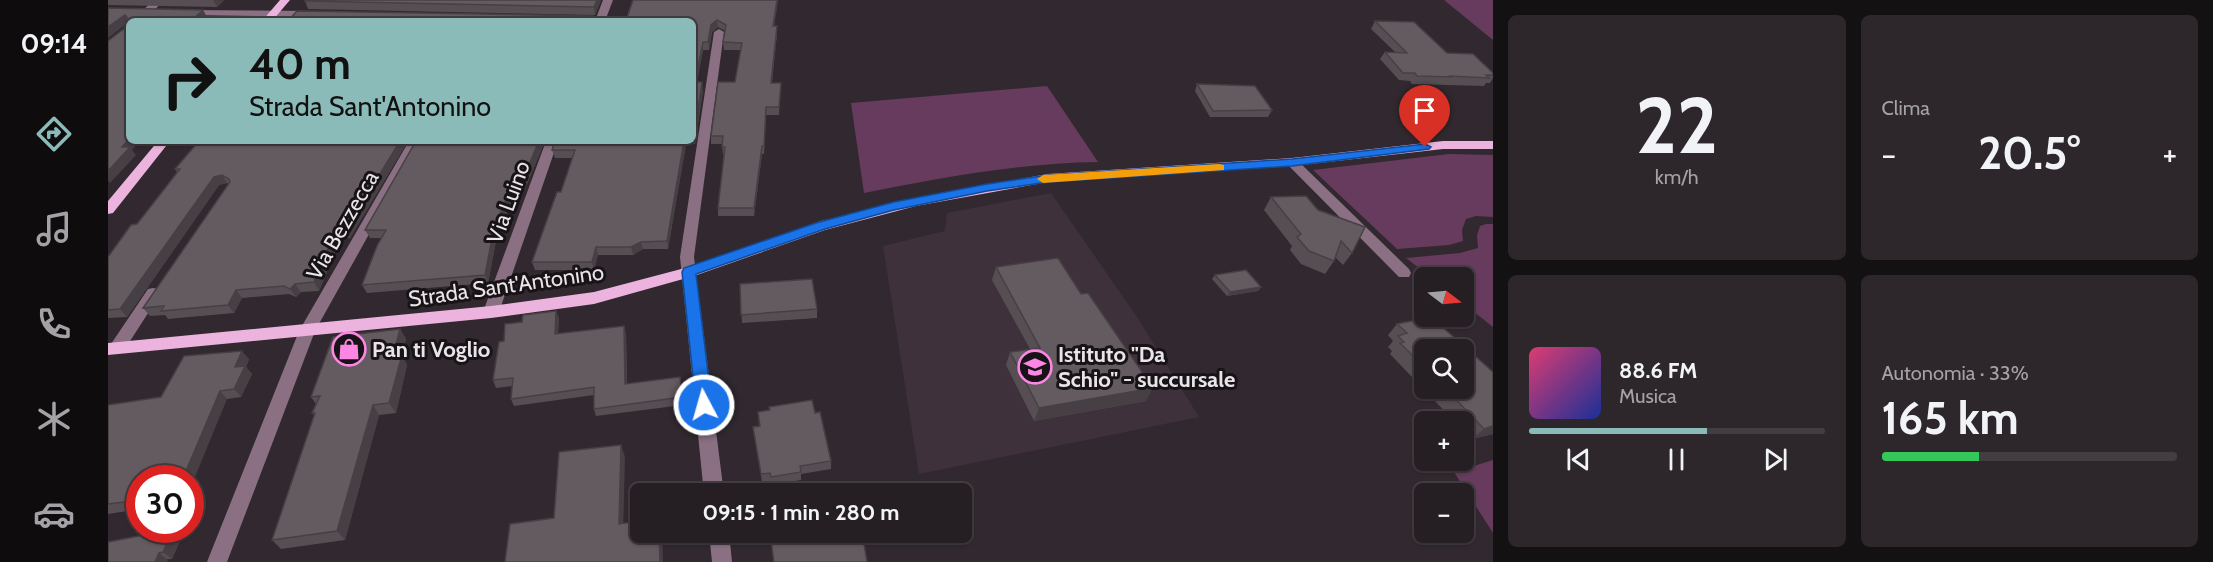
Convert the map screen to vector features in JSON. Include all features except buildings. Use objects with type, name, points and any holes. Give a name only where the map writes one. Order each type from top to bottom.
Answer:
[{"type":"main road","points":[[270,17],[285,0]]},
{"type":"main road","points":[[108,210],[163,144]]},
{"type":"main road","name":"Strada Sant'Antonino","points":[[112,348],[491,312],[594,298],[689,272],[820,226],[894,206],[1048,178],[1292,162],[1443,145],[1493,145]]},
{"type":"street","points":[[140,14],[160,0]]},
{"type":"street","points":[[601,18],[608,0]]},
{"type":"street","points":[[140,14],[171,11],[270,17],[330,15]]},
{"type":"street","points":[[713,483],[687,257],[719,32]]},
{"type":"street","name":"Via Bezzecca","points":[[217,562],[307,331],[413,144]]},
{"type":"street","name":"Via Luino","points":[[491,312],[551,144]]},
{"type":"street","points":[[1292,162],[1404,273]]},
{"type":"street","points":[[112,348],[160,284]]},
{"type":"street","points":[[720,543],[722,562]]},
{"type":"shaded area","points":[[1444,0],[1493,0],[1493,40]]},
{"type":"shaded area","points":[[1047,86],[1098,162],[1010,168],[864,193],[851,103]]},
{"type":"shaded area","points":[[1449,154],[1493,155],[1493,217],[1476,216],[1466,219],[1462,230],[1463,241],[1449,245],[1397,249],[1313,170]]},
{"type":"shaded area","name":"Istituto \"Da Schio\" - succursale","points":[[1051,193],[1137,317],[1199,417],[919,474],[883,246],[945,231],[947,213]]},
{"type":"shaded area","points":[[1493,224],[1493,327],[1474,312],[1474,267],[1418,267],[1406,258],[1460,253],[1478,248],[1477,235],[1480,226]]},
{"type":"shaded area","points":[[1493,460],[1493,533],[1474,503],[1474,483],[1461,483],[1454,472],[1474,471],[1474,466]]},
{"type":"slow traffic","points":[[1043,179],[1219,167]]},
{"type":"place","name":"Pan ti Voglio","points":[[349,349]]},
{"type":"place","name":"Istituto \"Da Schio\" - succursale","points":[[1035,367]]},
{"type":"route","points":[[704,405],[689,272],[820,226],[894,206],[987,188],[1048,178],[1292,162],[1425,147]]}]
